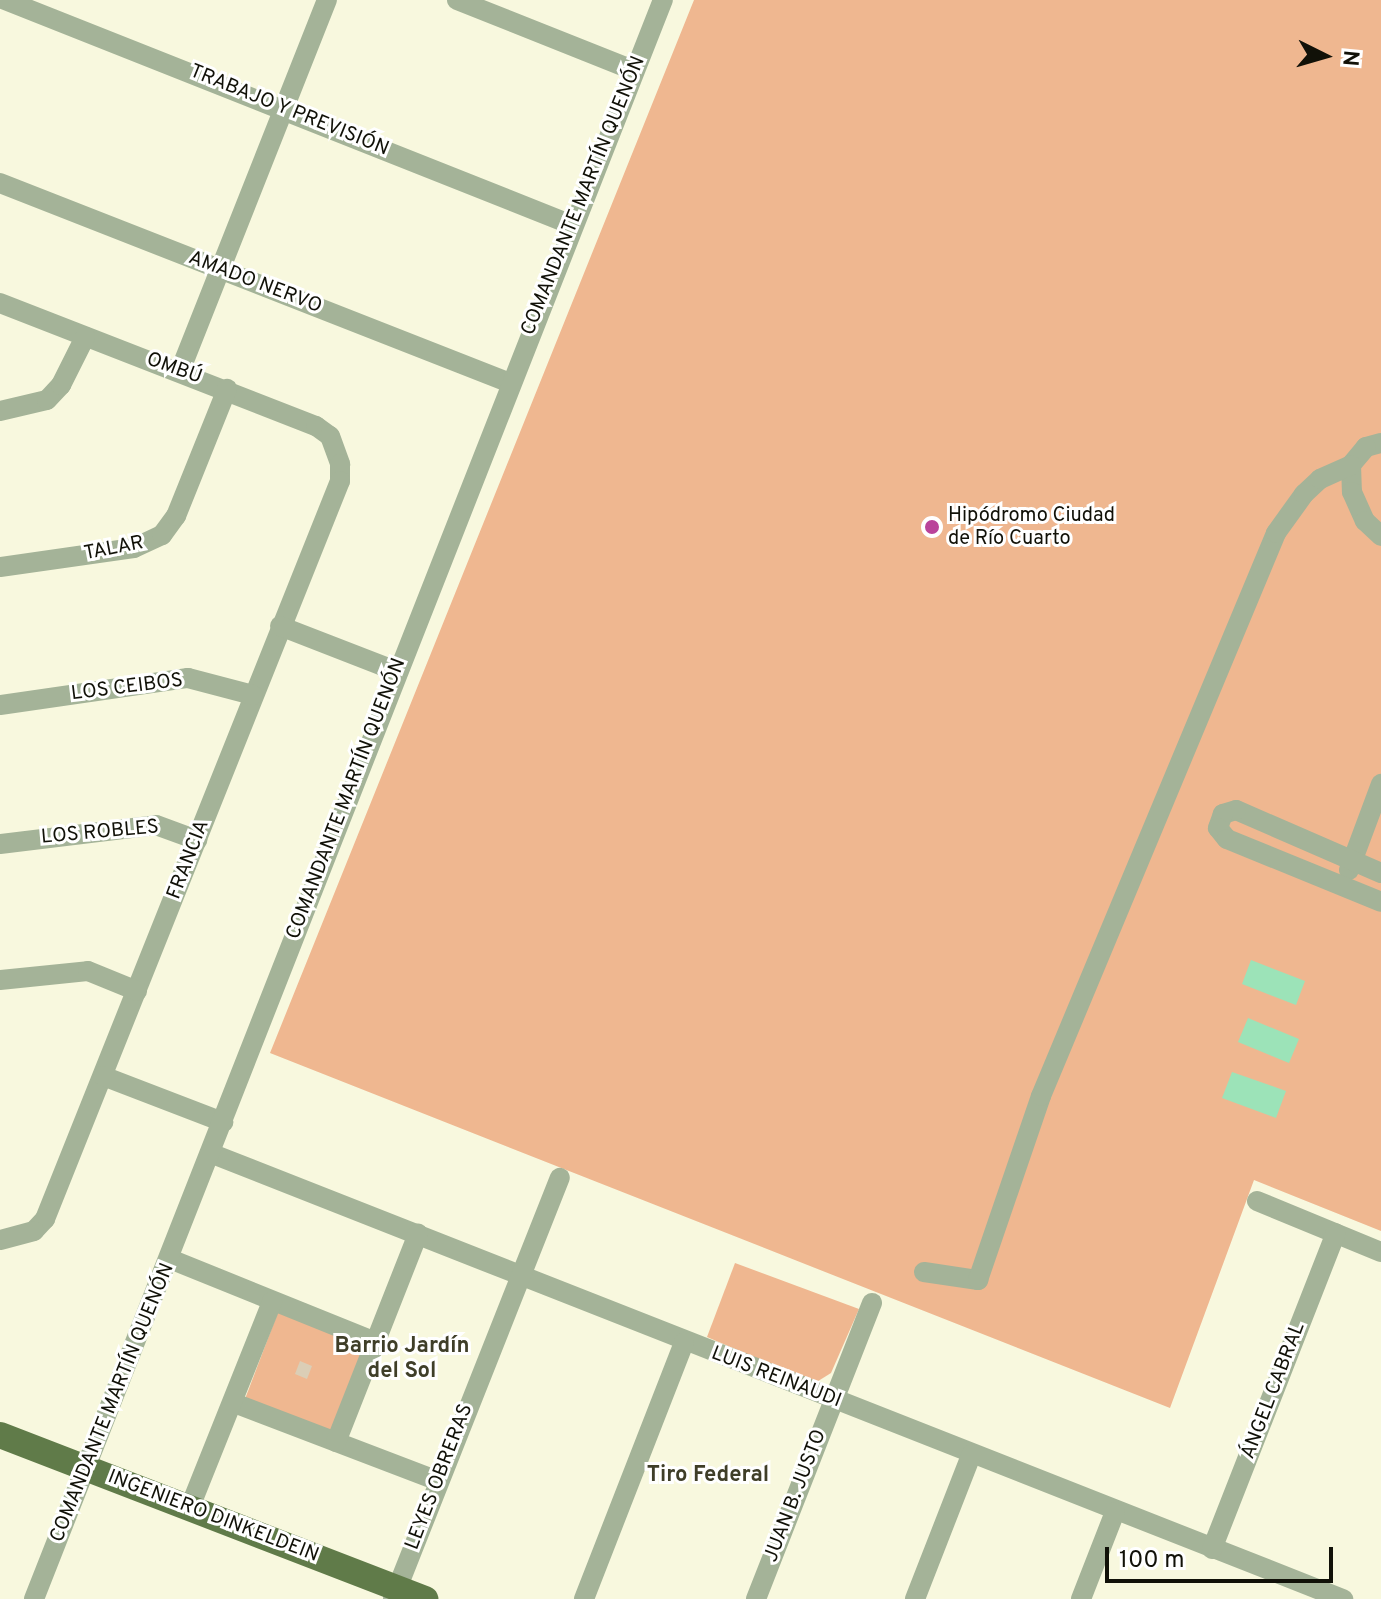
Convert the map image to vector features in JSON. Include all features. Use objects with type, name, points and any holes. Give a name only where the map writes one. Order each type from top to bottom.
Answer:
[{"type":"main road","name":"INGENIERO DINKELDEIN","points":[[0,1435],[190,1507],[395,1594],[426,1599]]},
{"type":"street","name":"TRABAJO Y PREVISIÓN","points":[[5,0],[572,225]]},
{"type":"street","points":[[180,371],[327,0]]},
{"type":"street","points":[[457,0],[633,70]]},
{"type":"street","name":"COMANDANTE MARTÍN QUENÓN","points":[[34,1599],[170,1259],[396,671],[663,0]]},
{"type":"street","name":"AMADO NERVO","points":[[0,183],[510,383]]},
{"type":"street","name":"OMBÚ","points":[[0,303],[316,426],[330,436],[338,451]]},
{"type":"street","points":[[0,411],[47,400],[61,385],[85,337]]},
{"type":"street","name":"TALAR","points":[[0,567],[134,548],[162,535],[176,516],[227,389]]},
{"type":"street","points":[[924,1272],[978,1280],[1041,1096],[1276,533],[1320,479],[1351,465],[1366,447],[1381,442]]},
{"type":"street","name":"FRANCIA","points":[[0,1240],[34,1231],[45,1219],[340,481],[338,451]]},
{"type":"street","points":[[1351,465],[1352,492],[1365,521],[1381,536]]},
{"type":"street","points":[[280,626],[396,671]]},
{"type":"street","name":"LOS CEIBOS","points":[[0,705],[188,678],[253,695]]},
{"type":"street","points":[[1342,887],[1381,784]]},
{"type":"street","points":[[1236,810],[1380,870],[1375,900],[1227,839],[1218,828],[1223,814],[1236,810]]},
{"type":"street","name":"LOS ROBLES","points":[[0,844],[156,825],[197,840]]},
{"type":"street","points":[[0,980],[88,971],[137,991]]},
{"type":"street","points":[[103,1076],[223,1122]]},
{"type":"street","name":"LUIS REINAUDI","points":[[210,1153],[521,1274],[684,1343],[1343,1599]]},
{"type":"street","name":"LEYES OBRERAS","points":[[395,1594],[560,1178]]},
{"type":"street","points":[[1257,1201],[1381,1252]]},
{"type":"street","name":"ÁNGEL CABRAL","points":[[1212,1549],[1336,1233]]},
{"type":"street","points":[[336,1442],[418,1234]]},
{"type":"street","points":[[170,1259],[375,1342]]},
{"type":"street","points":[[190,1507],[272,1302]]},
{"type":"street","name":"JUAN B. JUSTO","points":[[756,1599],[872,1303]]},
{"type":"street","points":[[584,1599],[684,1343]]},
{"type":"street","points":[[234,1403],[438,1481]]},
{"type":"street","points":[[915,1599],[971,1455]]},
{"type":"street","points":[[1081,1599],[1115,1512]]},
{"type":"shaded area","name":"Hipódromo Ciudad de Río Cuarto","points":[[694,0],[1381,0],[1381,1231],[1254,1180],[1170,1408],[270,1053]]},
{"type":"shaded area","points":[[1251,960],[1305,981],[1296,1005],[1242,984]]},
{"type":"shaded area","points":[[1248,1018],[1299,1039],[1289,1063],[1238,1042]]},
{"type":"shaded area","points":[[1232,1072],[1286,1091],[1276,1118],[1222,1098]]},
{"type":"shaded area","points":[[735,1263],[859,1309],[831,1373],[815,1383],[707,1337]]},
{"type":"shaded area","points":[[278,1312],[364,1346],[330,1432],[245,1399]]},
{"type":"building","points":[[300,1361],[312,1366],[307,1379],[295,1374]]},
{"type":"place","name":"Hipódromo Ciudad de Río Cuarto","points":[[932,527]]},
{"type":"district","name":"Barrio Jardín del Sol","points":[[402,1358]]},
{"type":"district","name":"Tiro Federal","points":[[708,1476]]}]
